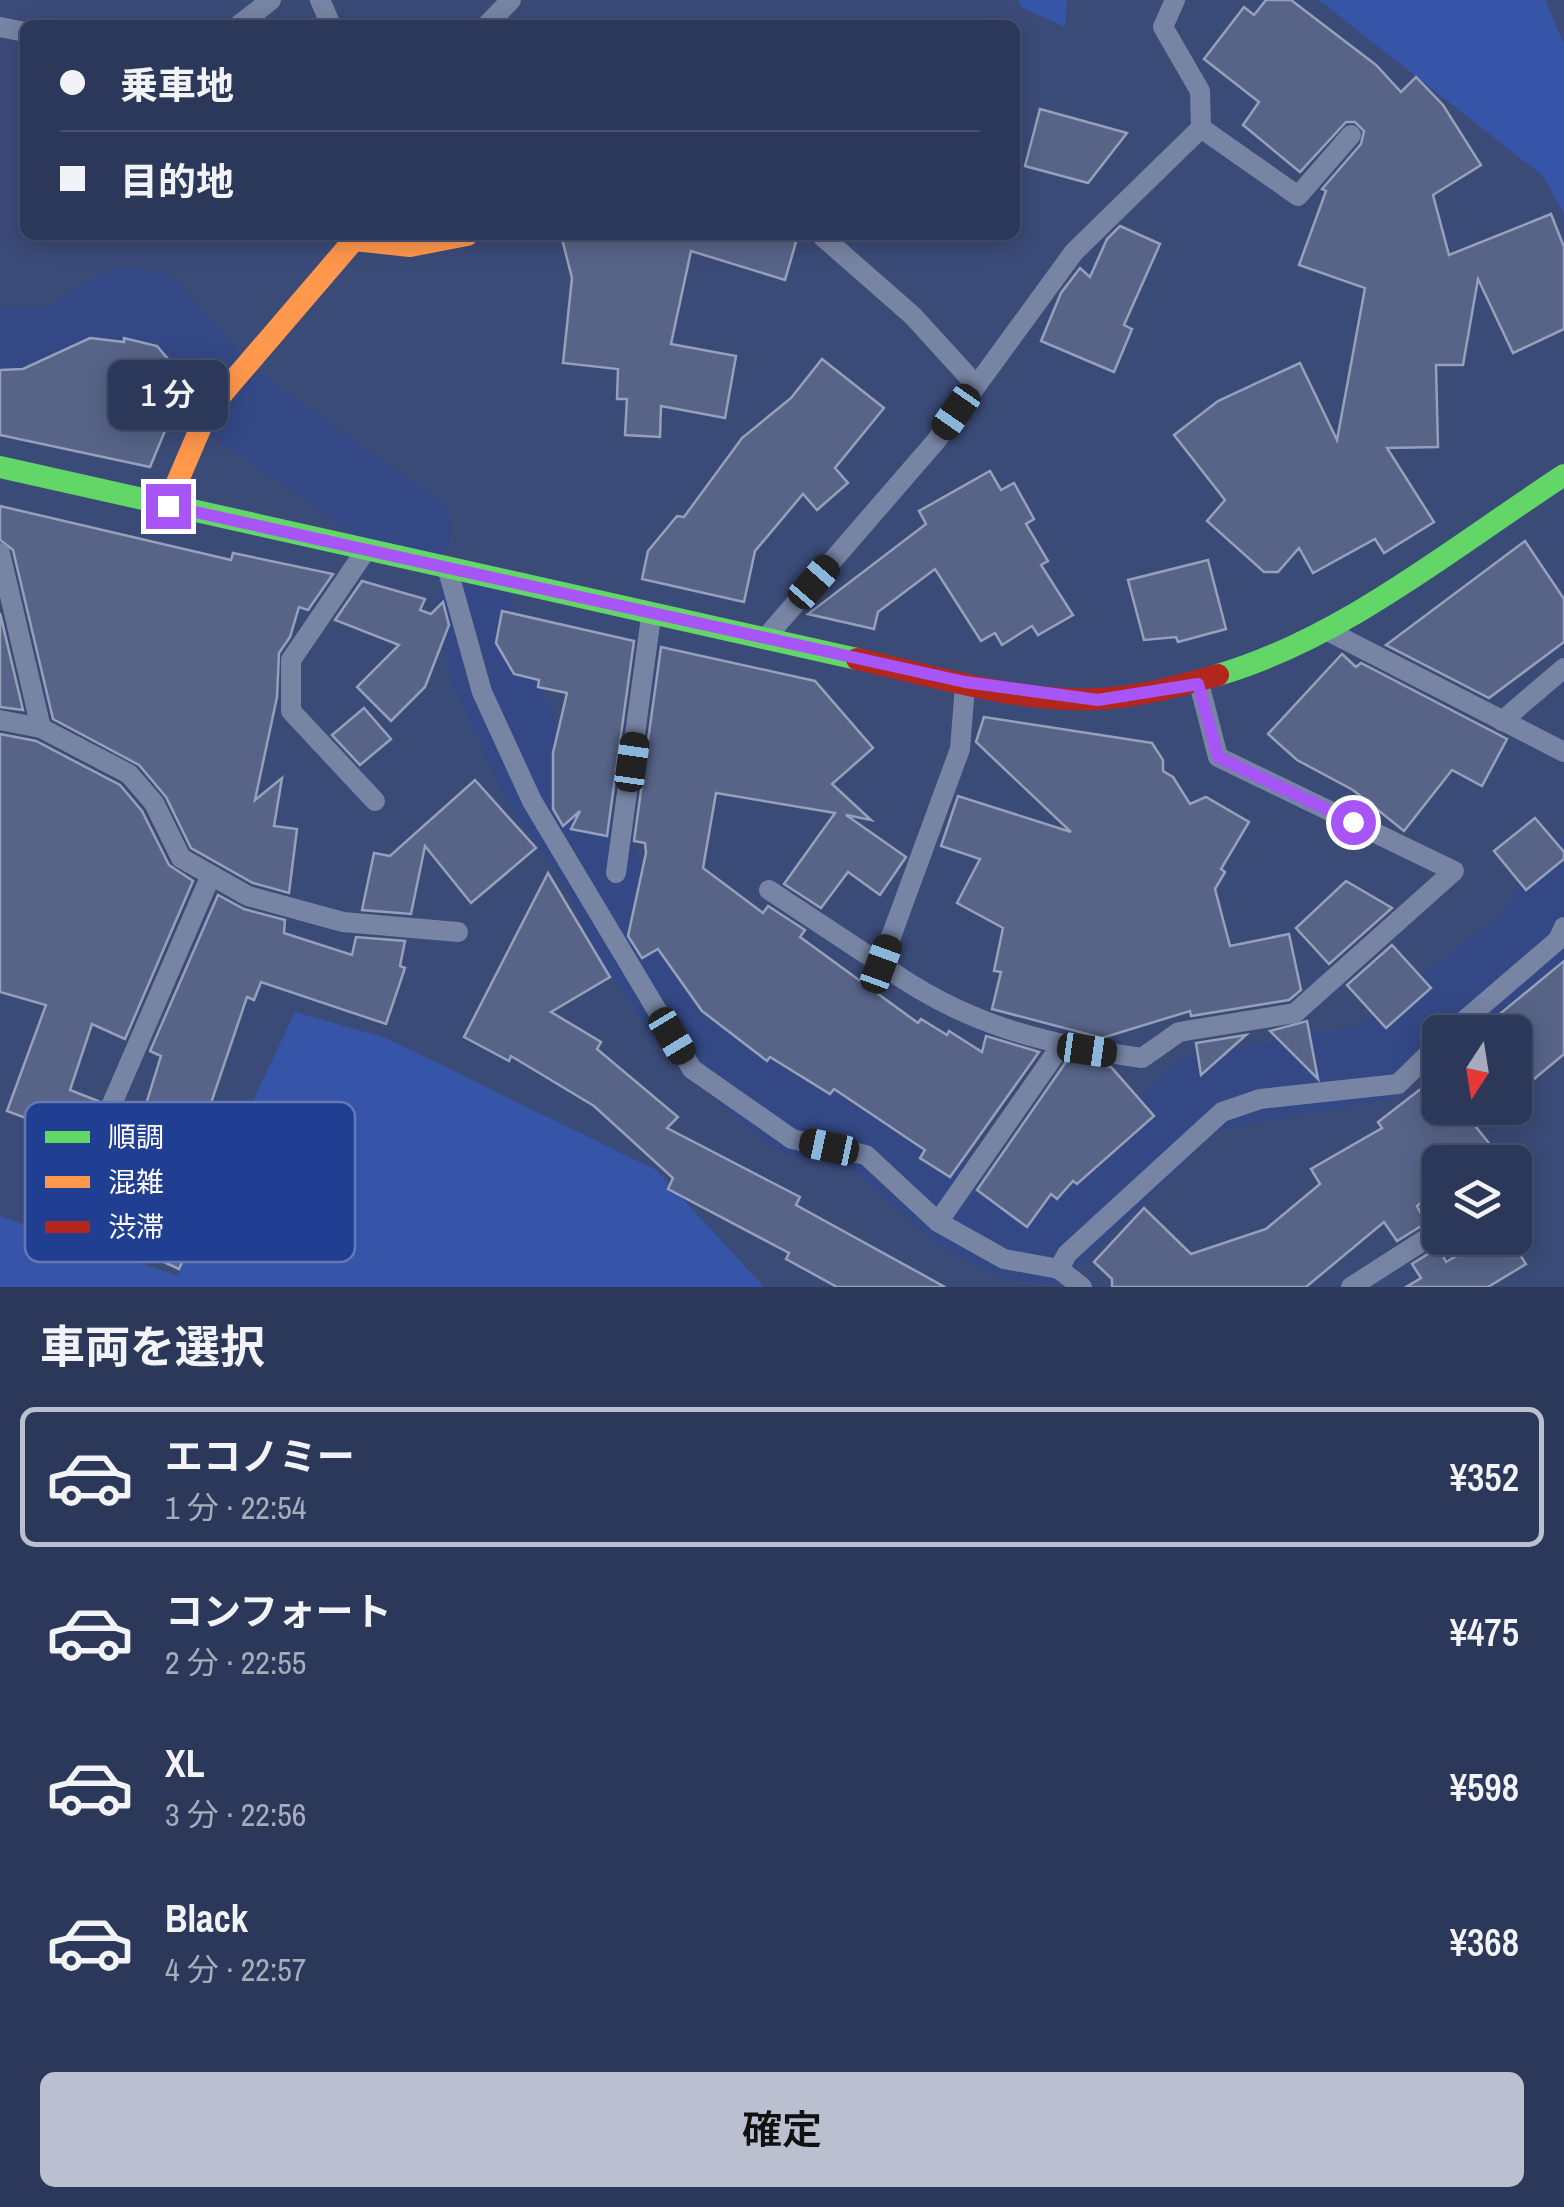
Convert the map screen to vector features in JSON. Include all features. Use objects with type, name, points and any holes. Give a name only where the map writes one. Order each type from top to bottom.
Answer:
[{"type":"street","points":[[168,506],[203,422],[220,395],[352,240]]},
{"type":"street","points":[[368,240],[410,246],[441,240]]},
{"type":"street","points":[[0,467],[965,682],[1098,700],[1198,684],[1326,631],[1564,475]]},
{"type":"lane","points":[[245,20],[270,0]]},
{"type":"lane","points":[[491,20],[511,0]]},
{"type":"lane","points":[[764,639],[936,441],[1074,252],[1201,128],[1200,91],[1163,27],[1175,0]]},
{"type":"lane","points":[[1201,128],[1298,196],[1352,135]]},
{"type":"lane","points":[[826,240],[913,316],[976,384]]},
{"type":"lane","points":[[366,550],[291,660],[291,711],[374,800]]},
{"type":"lane","points":[[0,553],[42,728]]},
{"type":"lane","points":[[447,567],[482,692],[532,801],[692,1070],[792,1140],[866,1155],[939,1221],[1004,1259],[1059,1269],[1082,1287]]},
{"type":"lane","points":[[616,872],[652,615]]},
{"type":"lane","points":[[1326,631],[1564,752]]},
{"type":"lane","points":[[1502,720],[1564,668]]},
{"type":"lane","points":[[881,964],[960,749],[965,682]]},
{"type":"lane","points":[[770,890],[926,997],[985,1022],[1060,1046],[1142,1058],[1179,1032],[1296,1013],[1454,872],[1218,757],[1198,684]]},
{"type":"lane","points":[[0,720],[42,728],[129,774],[154,803],[182,858],[248,896],[342,922],[458,932]]},
{"type":"lane","points":[[113,1102],[211,875]]},
{"type":"lane","points":[[1471,1015],[1558,940],[1564,927]]},
{"type":"lane","points":[[939,1221],[1060,1046]]},
{"type":"lane","points":[[1059,1269],[1067,1254],[1222,1112],[1260,1099],[1398,1084],[1422,1061]]},
{"type":"lane","points":[[1351,1287],[1422,1242]]},
{"type":"shaded area","points":[[1019,0],[1067,0],[1065,27],[1021,7]]},
{"type":"shaded area","points":[[1319,0],[1545,0],[1564,44],[1564,214],[1543,176]]},
{"type":"shaded area","points":[[295,1012],[386,1038],[656,1170],[764,1287],[0,1287],[0,1216],[25,1224],[25,1262],[136,1262],[178,1276],[183,1262],[355,1262],[355,1102],[252,1102]]},
{"type":"building","points":[[1266,0],[1291,0],[1376,65],[1401,92],[1416,77],[1443,105],[1481,165],[1433,195],[1449,255],[1551,214],[1564,247],[1564,329],[1513,353],[1478,279],[1463,365],[1436,365],[1438,447],[1387,448],[1434,522],[1384,553],[1375,539],[1313,573],[1299,548],[1278,572],[1264,572],[1207,521],[1225,500],[1174,435],[1218,401],[1300,363],[1337,440],[1365,288],[1299,265],[1326,191],[1322,189],[1361,144],[1364,131],[1355,122],[1346,122],[1300,172],[1243,125],[1259,102],[1204,59],[1244,7],[1254,15]]},
{"type":"building","points":[[1040,109],[1127,133],[1088,183],[1025,166]]},
{"type":"building","points":[[1120,226],[1160,244],[1124,325],[1132,329],[1114,372],[1041,341],[1061,293],[1080,268],[1090,277],[1107,239]]},
{"type":"building","points":[[562,240],[797,240],[785,280],[691,251],[671,344],[736,356],[725,418],[661,406],[660,437],[625,435],[627,399],[617,399],[618,369],[563,363],[572,278]]},
{"type":"building","points":[[90,338],[124,342],[124,338],[157,346],[168,359],[166,373],[193,381],[174,409],[150,467],[0,435],[0,370],[23,369]]},
{"type":"building","points":[[822,359],[884,408],[835,468],[848,483],[817,510],[803,494],[755,551],[744,602],[642,579],[648,551],[677,516],[684,517],[742,438],[791,398]]},
{"type":"building","points":[[990,471],[1001,490],[1014,483],[1034,519],[1026,524],[1048,561],[1041,565],[1073,615],[1038,635],[1032,626],[1002,645],[995,633],[981,641],[935,569],[878,612],[874,629],[808,614],[926,524],[919,511]]},
{"type":"building","points":[[0,506],[231,560],[233,553],[333,574],[308,610],[299,607],[290,637],[279,653],[277,697],[255,800],[282,778],[274,826],[297,829],[289,893],[253,883],[191,848],[166,797],[139,765],[53,719],[13,550],[0,540]]},
{"type":"building","points":[[1525,541],[1564,599],[1564,642],[1489,698],[1386,645]]},
{"type":"building","points":[[1208,560],[1226,629],[1178,642],[1176,637],[1144,640],[1128,580]]},
{"type":"building","points":[[362,581],[425,599],[420,610],[431,614],[443,602],[449,625],[425,687],[391,721],[357,687],[399,645],[335,620]]},
{"type":"building","points":[[502,611],[634,641],[607,836],[571,829],[580,811],[563,826],[553,809],[553,753],[567,693],[538,687],[539,680],[514,674],[496,643]]},
{"type":"building","points":[[0,613],[23,710],[0,707]]},
{"type":"building","points":[[661,647],[815,681],[873,748],[832,784],[871,820],[846,815],[906,857],[880,895],[848,872],[821,908],[784,884],[835,813],[716,793],[703,868],[763,913],[768,906],[805,930],[800,937],[918,1023],[921,1019],[947,1035],[949,1031],[982,1052],[986,1036],[1039,1052],[950,1177],[920,1158],[925,1150],[834,1089],[830,1094],[770,1057],[767,1061],[702,1011],[658,949],[642,958],[628,936],[646,853],[645,843],[634,841]]},
{"type":"building","points":[[1342,654],[1356,667],[1361,663],[1507,739],[1482,786],[1452,770],[1404,831],[1353,790],[1297,760],[1268,734]]},
{"type":"building","points":[[364,708],[391,739],[360,765],[332,735]]},
{"type":"building","points":[[984,717],[1152,743],[1163,760],[1163,771],[1173,777],[1190,804],[1206,797],[1249,822],[1221,869],[1225,872],[1215,889],[1230,946],[1289,934],[1301,990],[1289,1000],[1191,1016],[1190,1011],[1102,1038],[992,1009],[1001,972],[994,971],[1003,928],[957,903],[980,859],[941,846],[958,796],[1071,832],[976,742]]},
{"type":"building","points":[[0,734],[36,741],[120,785],[142,811],[169,865],[193,881],[125,1039],[92,1024],[70,1090],[98,1102],[25,1102],[25,1118],[7,1111],[46,1005],[0,992]]},
{"type":"building","points":[[475,780],[536,848],[471,903],[425,846],[411,914],[362,910],[374,853],[390,856]]},
{"type":"building","points":[[1535,818],[1564,852],[1564,859],[1526,890],[1494,851]]},
{"type":"building","points":[[548,873],[610,977],[551,1012],[601,1042],[597,1049],[678,1117],[667,1128],[800,1197],[796,1205],[945,1287],[837,1287],[786,1259],[789,1253],[668,1189],[673,1178],[594,1106],[511,1056],[509,1061],[464,1037]]},
{"type":"building","points":[[1346,881],[1392,908],[1329,964],[1296,928]]},
{"type":"building","points":[[218,895],[244,909],[285,920],[284,933],[352,955],[356,937],[405,941],[400,966],[405,968],[386,1024],[261,982],[254,1000],[247,997],[211,1102],[147,1102],[161,1056],[150,1051]]},
{"type":"building","points":[[1392,945],[1431,988],[1386,1028],[1347,985]]},
{"type":"building","points":[[1564,961],[1564,1054],[1532,1081],[1532,1015],[1499,1015]]},
{"type":"building","points":[[1307,1021],[1318,1079],[1270,1031]]},
{"type":"building","points":[[1246,1035],[1201,1075],[1196,1043]]},
{"type":"building","points":[[1068,1059],[1111,1067],[1154,1116],[1077,1184],[1073,1181],[1057,1199],[1051,1194],[1027,1227],[977,1190]]},
{"type":"building","points":[[1422,1088],[1422,1125],[1479,1125],[1476,1127],[1490,1145],[1422,1145],[1422,1202],[1417,1206],[1422,1225],[1397,1241],[1384,1222],[1306,1287],[1112,1287],[1112,1279],[1094,1262],[1144,1208],[1191,1254],[1266,1229],[1320,1184],[1311,1169],[1382,1128],[1378,1122]]},
{"type":"building","points":[[1426,1255],[1443,1255],[1446,1262],[1458,1255],[1520,1255],[1526,1264],[1488,1287],[1406,1287],[1421,1278],[1412,1264]]},
{"type":"building","points":[[164,1262],[182,1262],[179,1269]]},
{"type":"waterway","points":[[0,346],[58,345],[123,306],[151,310],[231,401],[413,529]]},
{"type":"waterway","points":[[474,611],[490,672],[539,779],[595,858],[631,936],[683,1011],[739,1069],[799,1118],[871,1134],[960,1213],[1010,1240],[1044,1245],[1198,1094],[1376,1062],[1537,935],[1564,877]]},
{"type":"traffic: fast","points":[[0,467],[857,659]]},
{"type":"traffic: fast","points":[[1218,675],[1265,659],[1354,614],[1564,475]]},
{"type":"traffic: slow","points":[[167,506],[203,422],[221,395],[354,240]]},
{"type":"traffic: slow","points":[[354,240],[410,246],[441,240]]},
{"type":"traffic: jam","points":[[857,659],[977,687],[1068,699],[1129,696],[1218,675]]},
{"type":"route","points":[[168,506],[965,682],[1098,700],[1198,684],[1218,757],[1353,822]]}]
